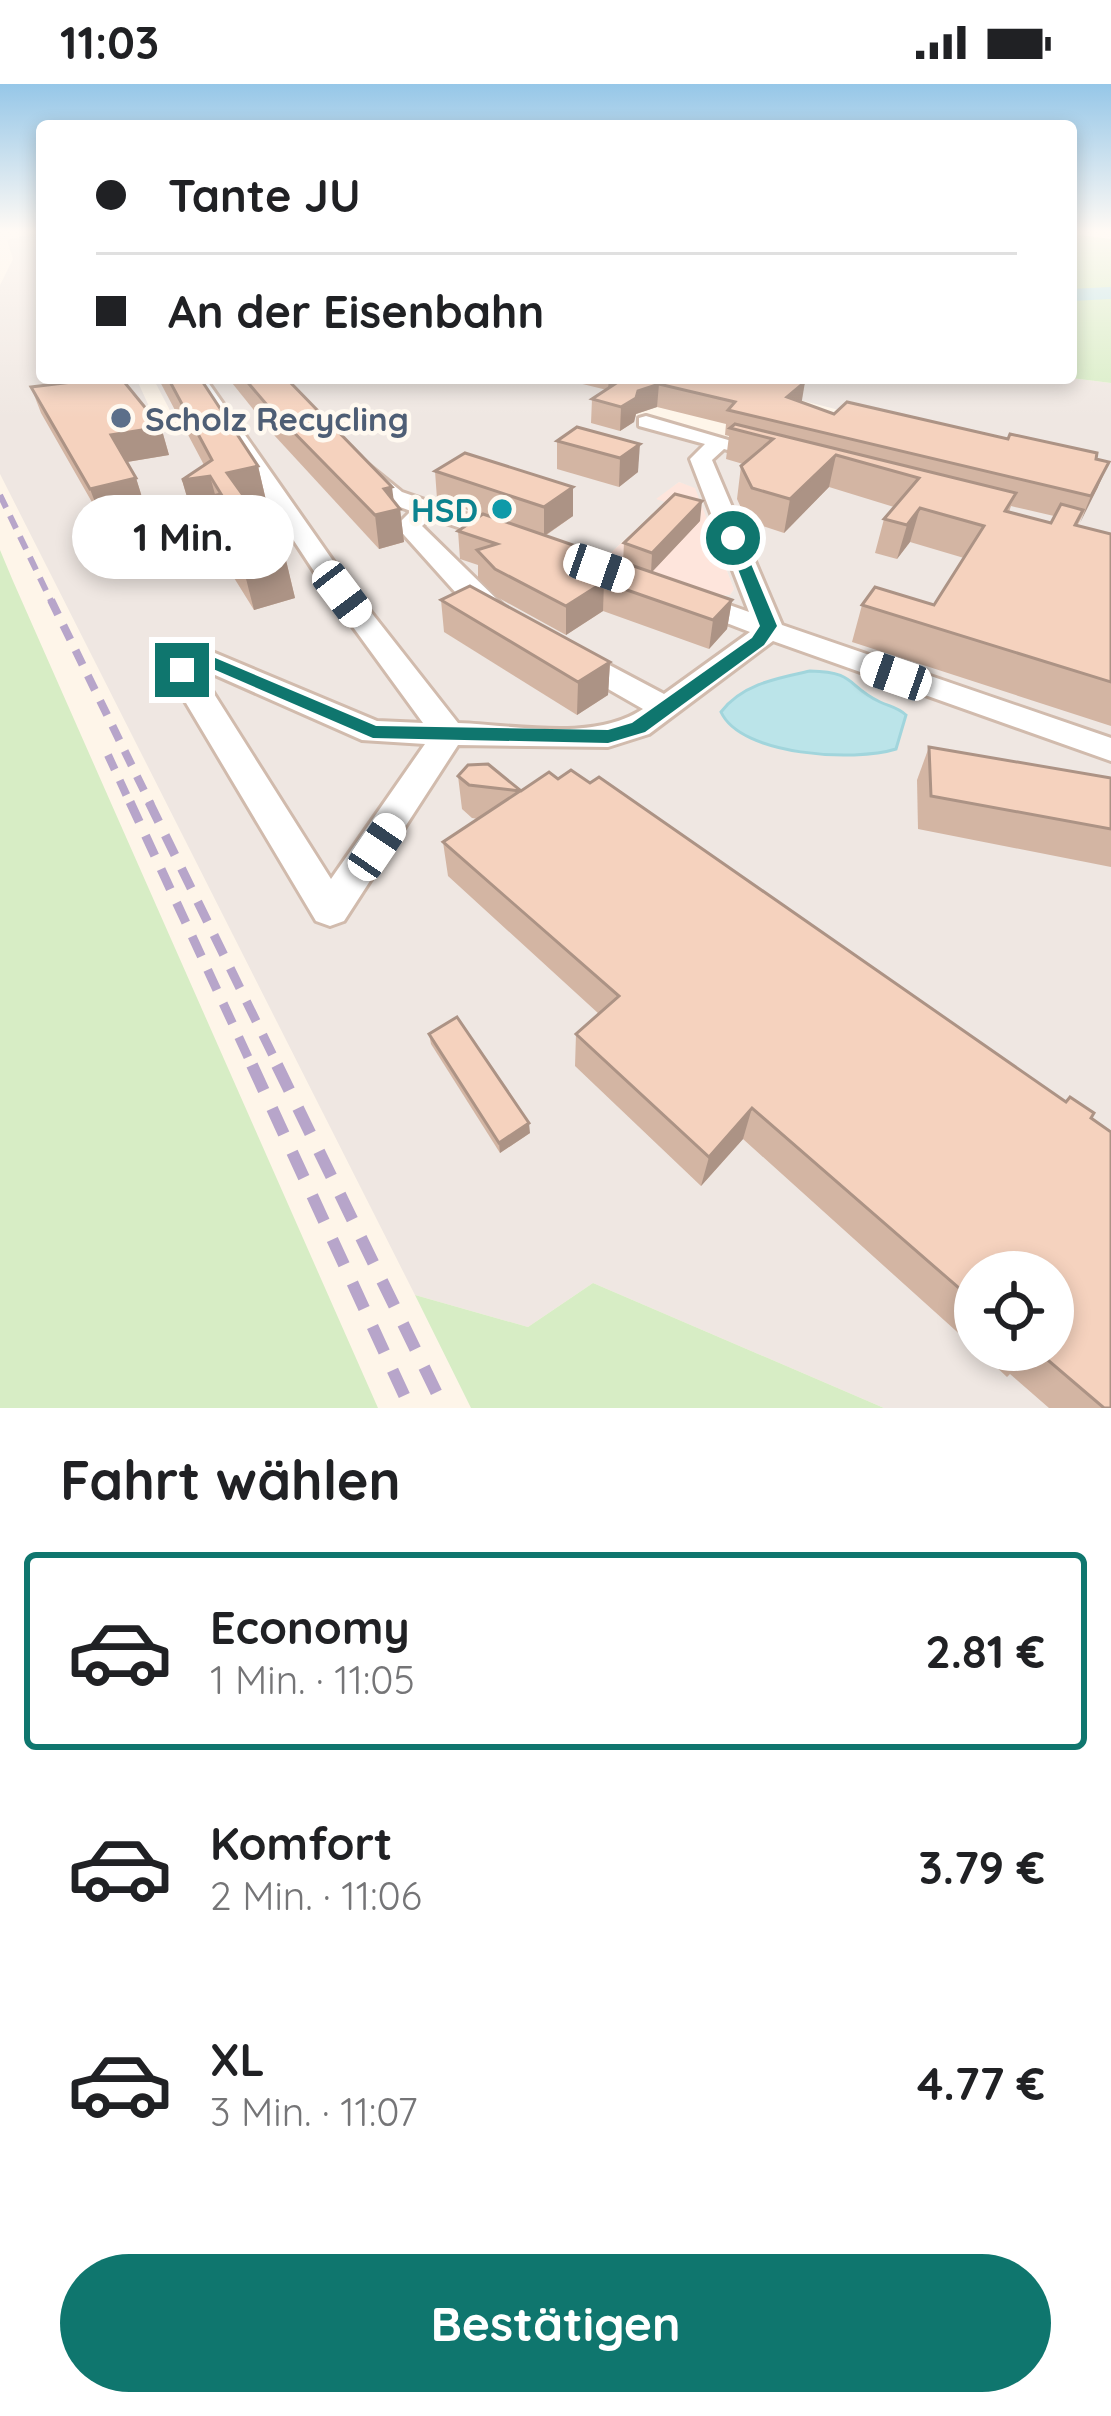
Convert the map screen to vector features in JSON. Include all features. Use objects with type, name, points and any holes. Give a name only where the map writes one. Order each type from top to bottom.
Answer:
[{"type":"street","points":[[200,384],[316,557],[448,733]]},
{"type":"street","points":[[646,422],[798,462]]},
{"type":"street","points":[[720,442],[701,459],[768,626]]},
{"type":"street","points":[[349,454],[394,496],[535,546]]},
{"type":"street","points":[[427,509],[408,526],[484,607],[667,709]]},
{"type":"street","points":[[664,590],[852,662],[1111,750]]},
{"type":"street","points":[[448,733],[400,814],[330,910],[182,670],[182,649],[373,732],[448,733],[608,736],[638,727],[667,709],[758,642],[768,626]]},
{"type":"shaded area","points":[[0,294],[36,294],[36,384],[139,384],[158,426],[176,422],[156,384],[668,384],[626,413],[752,446],[788,416],[843,411],[784,396],[797,384],[1077,384],[1077,379],[1111,383],[1111,1408],[884,1408],[593,1283],[528,1327],[415,1295],[0,474]],"holes":[[[679,482],[695,488],[734,589],[730,595],[709,597],[603,560],[665,502],[656,499]]]},
{"type":"shaded area","points":[[679,482],[695,487],[734,589],[730,595],[709,597],[602,561],[664,503],[654,499]]},
{"type":"green space","points":[[1077,294],[1111,294],[1111,383],[1077,379]]},
{"type":"green space","points":[[0,550],[13,581],[378,1408],[0,1408]]},
{"type":"green space","points":[[593,1283],[884,1408],[471,1408],[415,1295],[528,1327]]},
{"type":"water","points":[[810,671],[844,677],[906,715],[896,749],[854,755],[801,752],[751,738],[721,712],[750,689]]},
{"type":"building","points":[[126,384],[161,427],[111,435],[136,478],[90,489],[31,387]]},
{"type":"building","points":[[171,384],[204,384],[258,466],[227,473],[284,552],[242,563],[200,499],[221,494],[210,476],[182,480],[212,460]]},
{"type":"building","points":[[249,384],[292,384],[392,487],[384,489],[400,509],[375,515]]},
{"type":"building","points":[[615,384],[659,384],[638,391],[636,398],[621,407],[592,399]]},
{"type":"building","points":[[659,384],[803,384],[787,397],[834,414],[847,402],[1008,439],[1010,434],[1097,453],[1096,459],[1109,462],[1091,496],[728,410],[735,402]]},
{"type":"building","points":[[735,424],[1016,493],[1005,511],[1051,523],[1061,504],[1083,510],[1075,525],[1111,534],[1111,682],[862,605],[875,587],[934,605],[984,526],[920,508],[907,525],[884,519],[919,478],[836,455],[790,499],[752,488],[741,466],[773,439],[730,428]]},
{"type":"building","points":[[577,427],[640,444],[620,458],[557,441]]},
{"type":"building","points":[[465,453],[573,487],[544,507],[435,471]]},
{"type":"building","points":[[675,494],[702,501],[652,553],[624,543]]},
{"type":"building","points":[[483,514],[732,600],[713,620],[604,582],[566,606],[495,569],[477,550],[497,544],[458,531]]},
{"type":"building","points":[[470,586],[610,662],[578,682],[441,600]]},
{"type":"building","points":[[929,747],[1111,778],[1111,829],[931,796]]},
{"type":"building","points":[[488,764],[521,791],[549,772],[558,779],[571,770],[590,783],[599,777],[1066,1102],[1070,1097],[1094,1113],[1091,1118],[1111,1132],[1111,1408],[1104,1408],[1061,1371],[1074,1371],[1074,1251],[954,1251],[954,1284],[752,1108],[709,1157],[576,1034],[619,996],[443,842],[520,791],[469,785],[458,776],[468,765]]},
{"type":"building","points":[[457,1017],[529,1123],[499,1143],[429,1034]]},
{"type":"waterway","points":[[1077,295],[1095,294]]},
{"type":"railway","points":[[0,495],[52,603]]},
{"type":"railway","points":[[51,600],[151,805]]},
{"type":"railway","points":[[108,755],[131,805]]},
{"type":"railway","points":[[130,802],[253,1068]]},
{"type":"railway","points":[[149,802],[279,1068]]},
{"type":"railway","points":[[252,1065],[410,1408]]},
{"type":"railway","points":[[277,1065],[444,1408]]},
{"type":"place","name":"Scholz Recycling","points":[[121,418]]},
{"type":"place","name":"HSD","points":[[502,509]]},
{"type":"route","points":[[182,670],[182,649],[373,732],[608,736],[638,727],[667,709],[758,642],[768,626],[733,538]]}]
